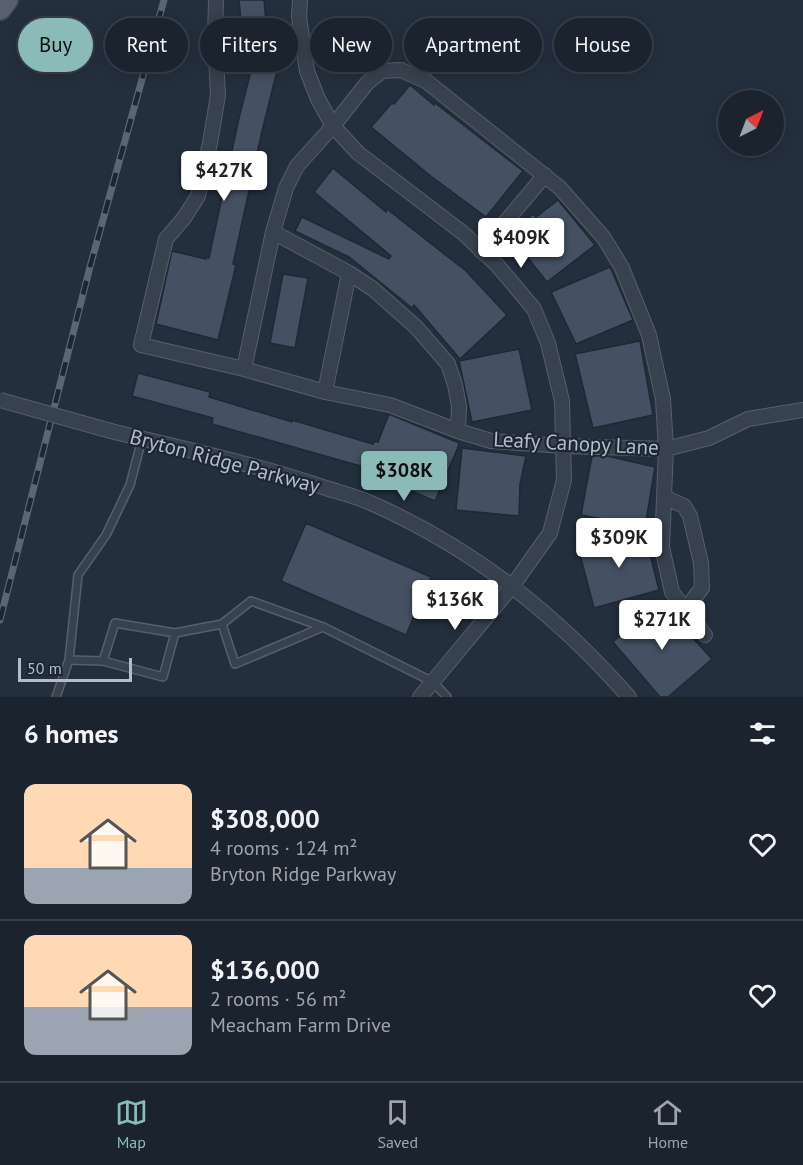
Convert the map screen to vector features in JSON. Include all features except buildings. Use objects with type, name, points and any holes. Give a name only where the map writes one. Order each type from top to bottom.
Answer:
[{"type":"main road","points":[[0,9],[7,0]]},
{"type":"street","name":"Leafy Canopy Lane","points":[[216,0],[215,38],[218,94],[210,143],[198,196],[184,218],[166,239],[141,345],[244,369],[325,392],[390,405],[491,441],[564,446],[666,448],[709,438],[748,419],[803,410]]},
{"type":"street","points":[[300,0],[299,17],[307,71],[318,99],[333,126],[358,153],[463,233],[498,266],[534,309],[548,343],[562,401],[564,480],[550,533],[513,585],[420,697]]},
{"type":"street","points":[[244,369],[273,232],[286,188],[297,166],[368,83],[382,71],[401,70],[426,81],[560,188],[604,238],[622,268],[649,335],[663,399],[666,448],[662,547],[672,592],[705,635]]},
{"type":"street","points":[[481,251],[545,175]]},
{"type":"street","points":[[273,232],[350,273],[416,327],[448,364],[459,406],[458,431]]},
{"type":"street","points":[[325,392],[350,273]]},
{"type":"street","name":"Bryton Ridge Parkway","points":[[0,400],[111,431],[288,475],[372,503],[447,541],[513,585],[553,620],[629,697]]},
{"type":"street","points":[[664,497],[684,506],[690,516],[700,562],[702,588],[685,610]]},
{"type":"lane","points":[[56,697],[69,660],[78,575],[106,535],[130,484],[142,439]]},
{"type":"lane","points":[[103,662],[115,623],[176,633],[222,624],[251,601],[323,627],[433,682],[447,697]]},
{"type":"lane","points":[[222,624],[235,664],[323,627]]},
{"type":"lane","points":[[69,660],[103,662],[163,677],[176,633]]},
{"type":"railway","points":[[0,620],[91,263],[164,0]]}]
